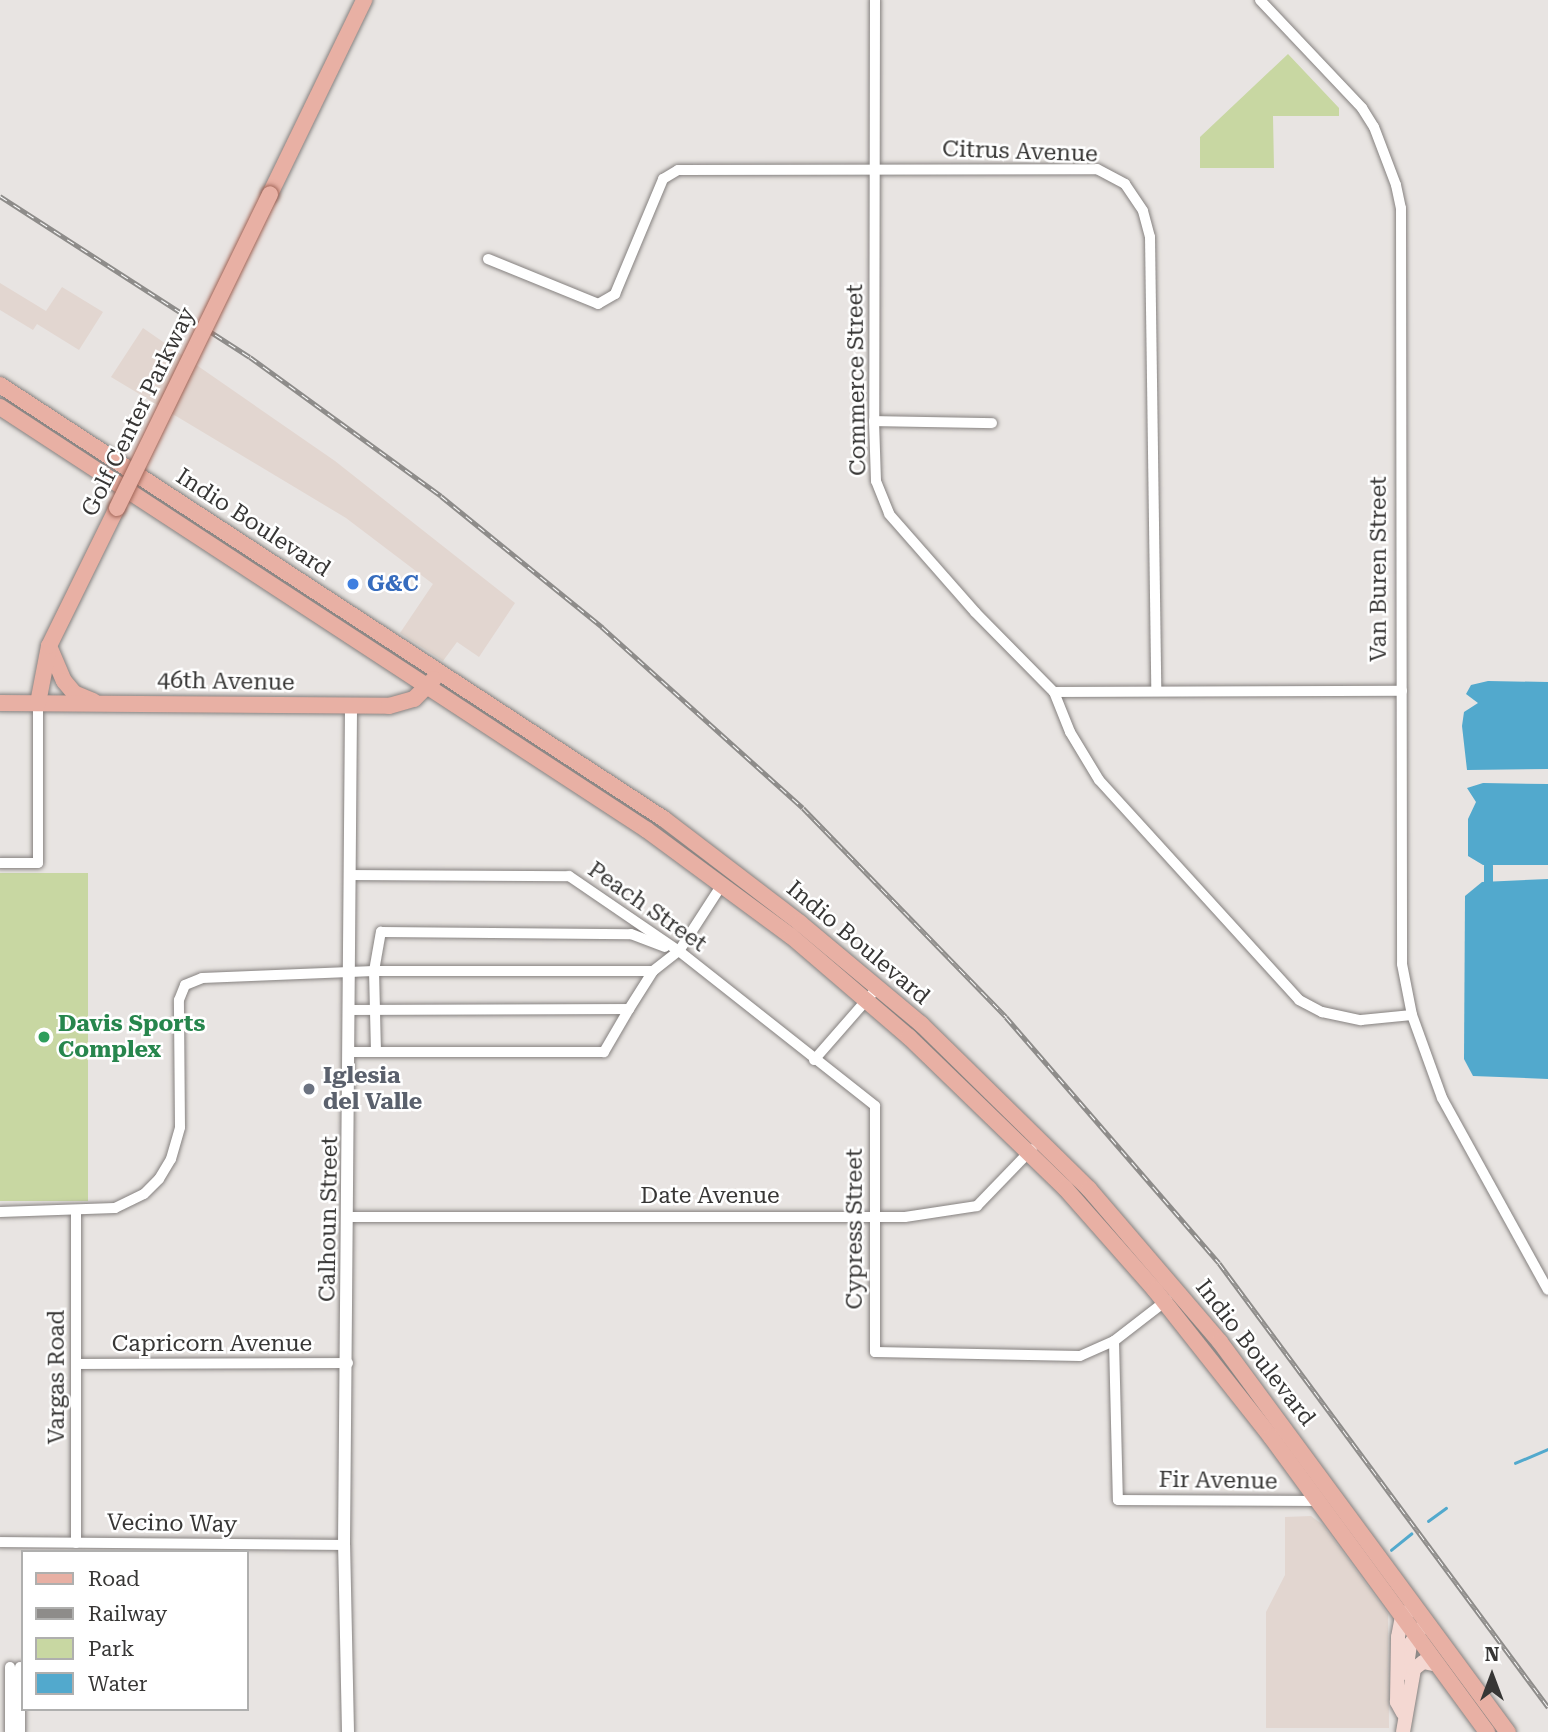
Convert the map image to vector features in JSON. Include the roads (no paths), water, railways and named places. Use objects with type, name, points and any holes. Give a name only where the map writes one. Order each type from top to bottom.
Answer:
[{"type":"main road","name":"Golf Center Parkway","points":[[38,703],[49,646],[364,0]]},
{"type":"main road","name":"Indio Boulevard","points":[[0,385],[440,672],[732,870],[1041,1140],[1171,1296],[1487,1732]]},
{"type":"main road","points":[[0,397],[20,410],[39,410]]},
{"type":"main road","name":"Indio Boulevard","points":[[0,407],[428,685],[723,884],[872,993],[1171,1296],[1260,1393],[1508,1732]]},
{"type":"main road","points":[[49,646],[64,681],[74,693],[97,703]]},
{"type":"main road","name":"46th Avenue","points":[[0,703],[351,706],[402,703],[428,685],[440,672]]},
{"type":"main road","points":[[1406,1708],[1398,1702],[1402,1616],[1416,1605]]},
{"type":"main road","points":[[1406,1708],[1406,1665],[1415,1634],[1428,1622]]},
{"type":"main road","points":[[1403,1732],[1416,1665],[1439,1665]]},
{"type":"street","name":"Commerce Street","points":[[875,0],[876,481],[889,514],[975,612],[1054,692]]},
{"type":"street","name":"Van Buren Street","points":[[1260,0],[1348,90],[1374,127],[1401,208],[1402,964],[1412,1015],[1442,1098],[1548,1290]]},
{"type":"street","name":"Citrus Avenue","points":[[488,259],[598,304],[615,294],[663,179],[678,170],[1097,169],[1125,184],[1143,211],[1150,237],[1156,691]]},
{"type":"street","points":[[874,421],[992,423]]},
{"type":"street","points":[[1402,691],[1054,692],[1070,732],[1099,780],[1299,1000],[1322,1013],[1361,1020],[1412,1015]]},
{"type":"street","name":"Golf Center Parkway","points":[[0,863],[38,863],[38,703]]},
{"type":"street","name":"Calhoun Street","points":[[348,1732],[344,1545],[350,1217],[351,706]]},
{"type":"street","points":[[351,1052],[604,1052],[653,971],[679,951],[732,870]]},
{"type":"street","name":"Peach Street","points":[[349,875],[569,876],[679,951],[875,1106]]},
{"type":"street","points":[[376,1052],[374,971],[380,932],[631,934],[679,951]]},
{"type":"street","points":[[0,1212],[76,1212],[115,1208],[148,1190],[171,1159],[180,1118],[179,1000],[185,985],[202,978],[374,971],[653,971]]},
{"type":"street","points":[[814,1060],[872,993]]},
{"type":"street","points":[[351,1010],[629,1009]]},
{"type":"street","name":"Cypress Street","points":[[875,1106],[875,1352],[1080,1356],[1114,1341]]},
{"type":"street","name":"Date Avenue","points":[[350,1217],[876,1214],[905,1217],[976,1206],[1041,1140]]},
{"type":"street","name":"Vargas Road","points":[[76,1212],[76,1543]]},
{"type":"street","points":[[1114,1341],[1171,1296]]},
{"type":"street","name":"Fir Avenue","points":[[1114,1341],[1118,1500],[1317,1501]]},
{"type":"street","name":"Capricorn Avenue","points":[[76,1364],[348,1363]]},
{"type":"street","name":"Vecino Way","points":[[0,1542],[344,1545]]},
{"type":"street","points":[[10,1732],[13,1667]]},
{"type":"street","points":[[13,1667],[20,1732]]},
{"type":"water","points":[[1488,681],[1548,682],[1548,769],[1467,770],[1462,726],[1464,712],[1478,703],[1466,694],[1471,685]]},
{"type":"water","points":[[1483,783],[1548,784],[1548,865],[1483,865],[1468,856],[1468,819],[1476,802],[1467,788]]},
{"type":"water","points":[[1548,879],[1548,1079],[1473,1076],[1464,1059],[1465,896],[1482,882]]},
{"type":"waterway","points":[[1488,865],[1488,881]]},
{"type":"waterway","points":[[1515,1463],[1548,1449]]},
{"type":"waterway","points":[[1428,1521],[1446,1508]]},
{"type":"waterway","points":[[1391,1550],[1411,1534]]},
{"type":"railway","points":[[0,196],[250,357],[441,496],[602,627],[803,808],[1006,1017],[1219,1263],[1548,1707]]},
{"type":"place","name":"G&C","points":[[353,584]]},
{"type":"place","name":"Davis Sports Complex","points":[[44,1037]]},
{"type":"place","name":"Iglesia del Valle","points":[[309,1089]]}]
